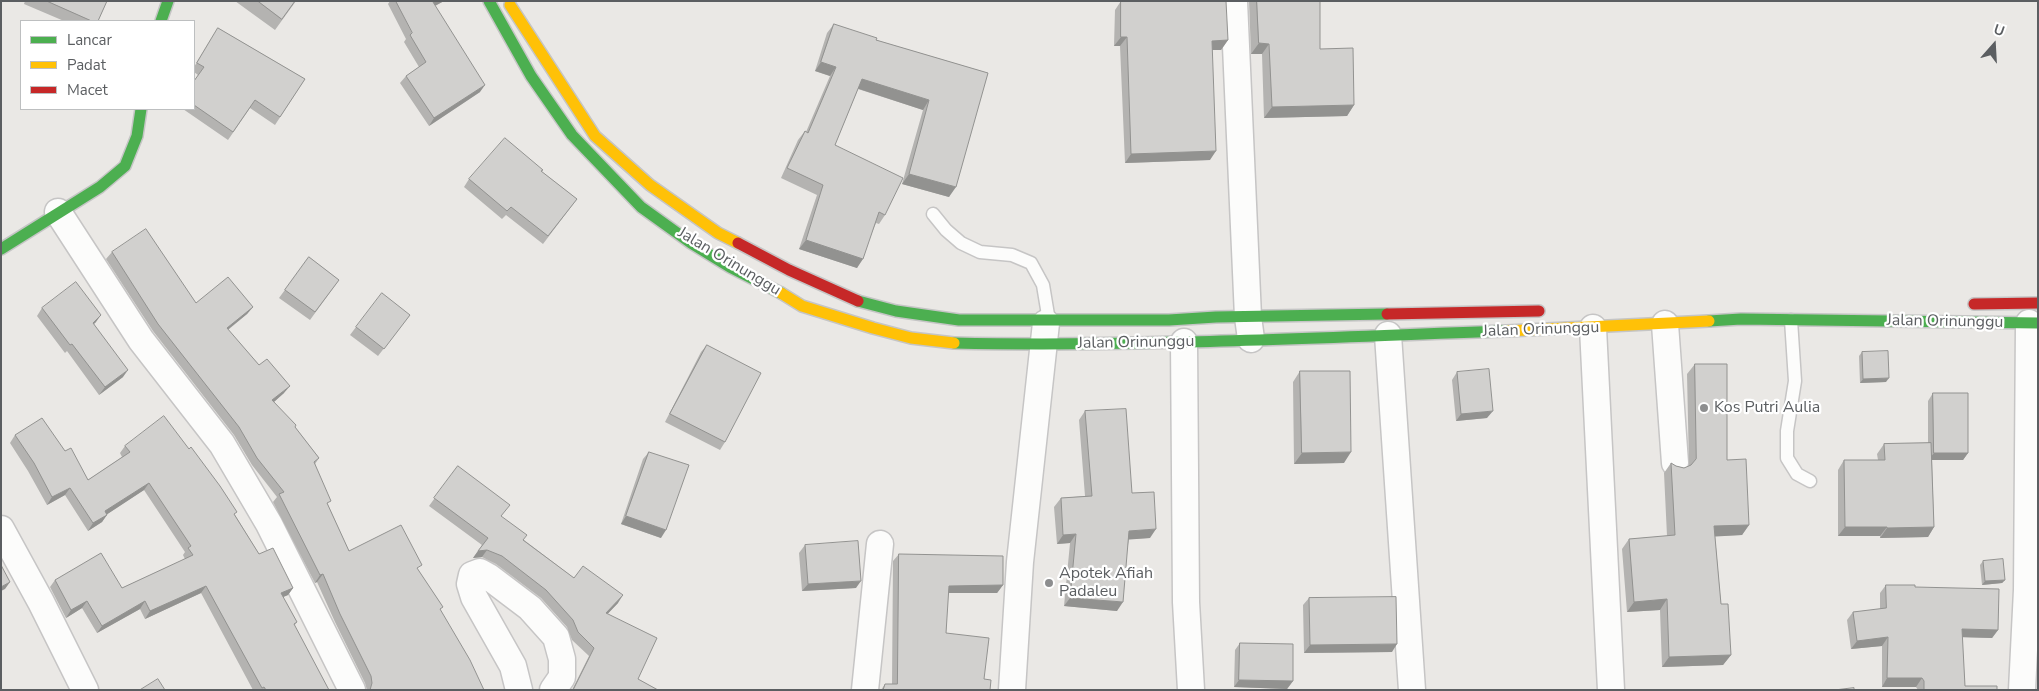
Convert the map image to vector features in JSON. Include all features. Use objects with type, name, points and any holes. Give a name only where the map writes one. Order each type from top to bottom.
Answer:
[{"type":"street","points":[[161,20],[168,1]]},
{"type":"street","name":"Jalan Orinunggu","points":[[489,1],[531,76],[572,135],[641,207],[730,267],[766,284],[802,306],[882,331],[911,338],[951,343],[1046,329],[1250,328],[1548,311]]},
{"type":"street","name":"Jalan Orinunggu","points":[[508,1],[595,136],[650,185],[718,233],[789,270],[852,299],[896,311],[959,320],[1184,342],[1250,328],[1388,335],[1593,328],[1708,320],[1742,314],[1802,308]]},
{"type":"street","points":[[1234,1],[1250,328]]},
{"type":"street","points":[[1,249],[100,187],[125,166],[137,136],[142,110]]},
{"type":"street","points":[[58,212],[141,340],[222,444],[270,524],[352,690]]},
{"type":"street","name":"Jalan Orinunggu","points":[[1962,305],[2035,316]]},
{"type":"street","name":"Jalan Orinunggu","points":[[1715,309],[1791,320],[2035,316]]},
{"type":"street","points":[[2022,690],[2035,316]]},
{"type":"street","points":[[1664,324],[1674,463]]},
{"type":"street","points":[[1593,328],[1611,690]]},
{"type":"street","points":[[1012,690],[1020,562],[1046,329]]},
{"type":"street","points":[[1388,335],[1412,690]]},
{"type":"street","points":[[1184,342],[1186,602],[1190,690]]},
{"type":"street","points":[[1,529],[42,602],[85,690]]},
{"type":"street","points":[[865,690],[880,544]]},
{"type":"street","points":[[519,690],[513,666],[474,597],[470,584],[472,575],[480,572],[530,608],[556,637],[562,659],[562,677],[553,690]]},
{"type":"lane","points":[[933,214],[946,230],[962,243],[980,252],[1012,255],[1031,263],[1043,285],[1046,329]]},
{"type":"lane","points":[[1791,320],[1795,380],[1787,431],[1787,458],[1797,474],[1810,481]]},
{"type":"building","points":[[47,1],[107,1],[98,20],[90,20]]},
{"type":"building","points":[[258,1],[295,1],[282,19]]},
{"type":"building","points":[[396,1],[434,1],[485,85],[434,118],[406,76],[426,62],[410,35],[412,33]]},
{"type":"building","points":[[1121,1],[1226,1],[1228,40],[1212,41],[1216,151],[1131,154],[1127,37],[1121,37]]},
{"type":"building","points":[[1257,1],[1320,1],[1320,49],[1353,48],[1354,105],[1272,107],[1269,44],[1259,43]]},
{"type":"building","points":[[834,24],[877,38],[876,40],[988,73],[956,187],[909,174],[929,100],[862,79],[835,145],[903,178],[885,215],[879,212],[863,259],[806,240],[823,185],[787,168],[805,131],[808,133],[836,67],[821,62]]},
{"type":"building","points":[[218,28],[305,79],[280,117],[255,100],[233,132],[195,106],[195,80],[204,67],[197,63]]},
{"type":"building","points":[[505,138],[543,170],[541,171],[577,199],[548,236],[511,207],[507,211],[469,179]]},
{"type":"building","points":[[146,229],[196,303],[228,277],[253,307],[227,328],[259,365],[267,359],[290,386],[272,400],[296,425],[295,427],[319,458],[314,462],[331,501],[327,503],[349,551],[401,525],[422,565],[417,568],[443,607],[440,609],[470,660],[484,690],[370,690],[371,676],[340,614],[323,574],[320,575],[279,494],[284,492],[257,458],[239,427],[158,324],[112,252]]},
{"type":"building","points":[[309,257],[339,280],[315,312],[285,290]]},
{"type":"building","points":[[76,282],[101,315],[93,323],[128,370],[105,387],[42,308]]},
{"type":"building","points":[[382,293],[410,315],[384,349],[356,327]]},
{"type":"building","points":[[707,345],[761,373],[725,442],[670,414]]},
{"type":"building","points":[[1888,351],[1889,378],[1863,379],[1862,352]]},
{"type":"building","points":[[1695,364],[1727,364],[1727,460],[1746,459],[1749,525],[1714,526],[1721,604],[1728,604],[1731,655],[1669,657],[1667,599],[1634,602],[1629,539],[1675,535],[1671,463],[1684,468],[1691,465],[1696,459]]},
{"type":"building","points":[[1489,369],[1493,411],[1461,414],[1457,372]]},
{"type":"building","points":[[1300,371],[1350,371],[1351,452],[1302,453]]},
{"type":"building","points":[[1933,393],[1968,393],[1968,453],[1934,453]]},
{"type":"building","points":[[1126,409],[1132,493],[1154,492],[1156,529],[1129,531],[1123,602],[1070,598],[1076,534],[1063,535],[1061,498],[1092,496],[1085,411]]},
{"type":"building","points":[[164,416],[189,449],[191,447],[220,486],[237,512],[234,514],[259,554],[273,548],[293,588],[281,593],[297,622],[294,624],[329,690],[266,690],[264,687],[262,688],[206,586],[150,611],[145,601],[102,626],[87,601],[71,610],[55,580],[101,553],[122,588],[193,555],[188,548],[191,546],[149,483],[105,511],[107,515],[93,523],[70,488],[52,497],[34,463],[15,435],[42,418],[65,451],[71,448],[88,480],[130,452],[125,446]]},
{"type":"building","points":[[1931,443],[1934,527],[1845,527],[1844,460],[1885,460],[1884,444]]},
{"type":"building","points":[[649,452],[689,465],[666,530],[626,516]]},
{"type":"building","points":[[458,466],[510,505],[501,516],[527,535],[523,540],[574,578],[583,566],[623,595],[606,613],[657,638],[638,679],[658,690],[573,690],[594,648],[578,632],[573,620],[546,590],[502,556],[487,550],[478,551],[488,538],[434,498]]},
{"type":"building","points":[[858,541],[861,581],[808,584],[805,545]]},
{"type":"building","points":[[899,554],[1003,556],[1003,585],[949,586],[946,633],[989,638],[984,679],[991,680],[990,690],[883,690],[885,684],[897,684]]},
{"type":"building","points":[[2003,559],[2005,580],[1985,581],[1983,561]]},
{"type":"building","points":[[1,565],[10,582],[1,587]]},
{"type":"building","points":[[1886,585],[1999,589],[1998,630],[1962,629],[1965,686],[1997,686],[1997,690],[1924,690],[1922,678],[1887,678],[1888,637],[1857,641],[1853,612],[1886,608]]},
{"type":"building","points":[[1396,597],[1397,644],[1310,645],[1309,598]]},
{"type":"building","points":[[1240,643],[1293,644],[1293,681],[1239,680]]},
{"type":"building","points":[[158,679],[165,690],[140,690]]},
{"type":"building","points":[[1854,688],[1854,690],[1835,690]]},
{"type":"traffic: fast","points":[[161,20],[168,1]]},
{"type":"traffic: fast","points":[[489,1],[531,76],[572,135],[641,207],[691,243],[730,267],[781,293]]},
{"type":"traffic: fast","points":[[1,249],[100,187],[125,166],[137,136],[141,110]]},
{"type":"traffic: fast","points":[[858,301],[896,311],[959,320],[1169,320],[1216,317],[1387,314]]},
{"type":"traffic: fast","points":[[1709,321],[1741,319],[2038,323]]},
{"type":"traffic: fast","points":[[954,343],[1162,343],[1507,331]]},
{"type":"traffic: slow","points":[[510,5],[595,136],[650,185],[718,233],[738,243]]},
{"type":"traffic: slow","points":[[781,293],[802,306],[873,328],[911,338],[954,343]]},
{"type":"traffic: slow","points":[[1507,331],[1709,321]]},
{"type":"traffic: jam","points":[[738,243],[789,270],[858,301]]},
{"type":"traffic: jam","points":[[1974,304],[2038,303]]},
{"type":"traffic: jam","points":[[1387,314],[1539,311]]},
{"type":"place","name":"Kos Putri Aulia","points":[[1704,408]]},
{"type":"place","name":"Apotek Afiah Padaleu","points":[[1049,583]]}]
